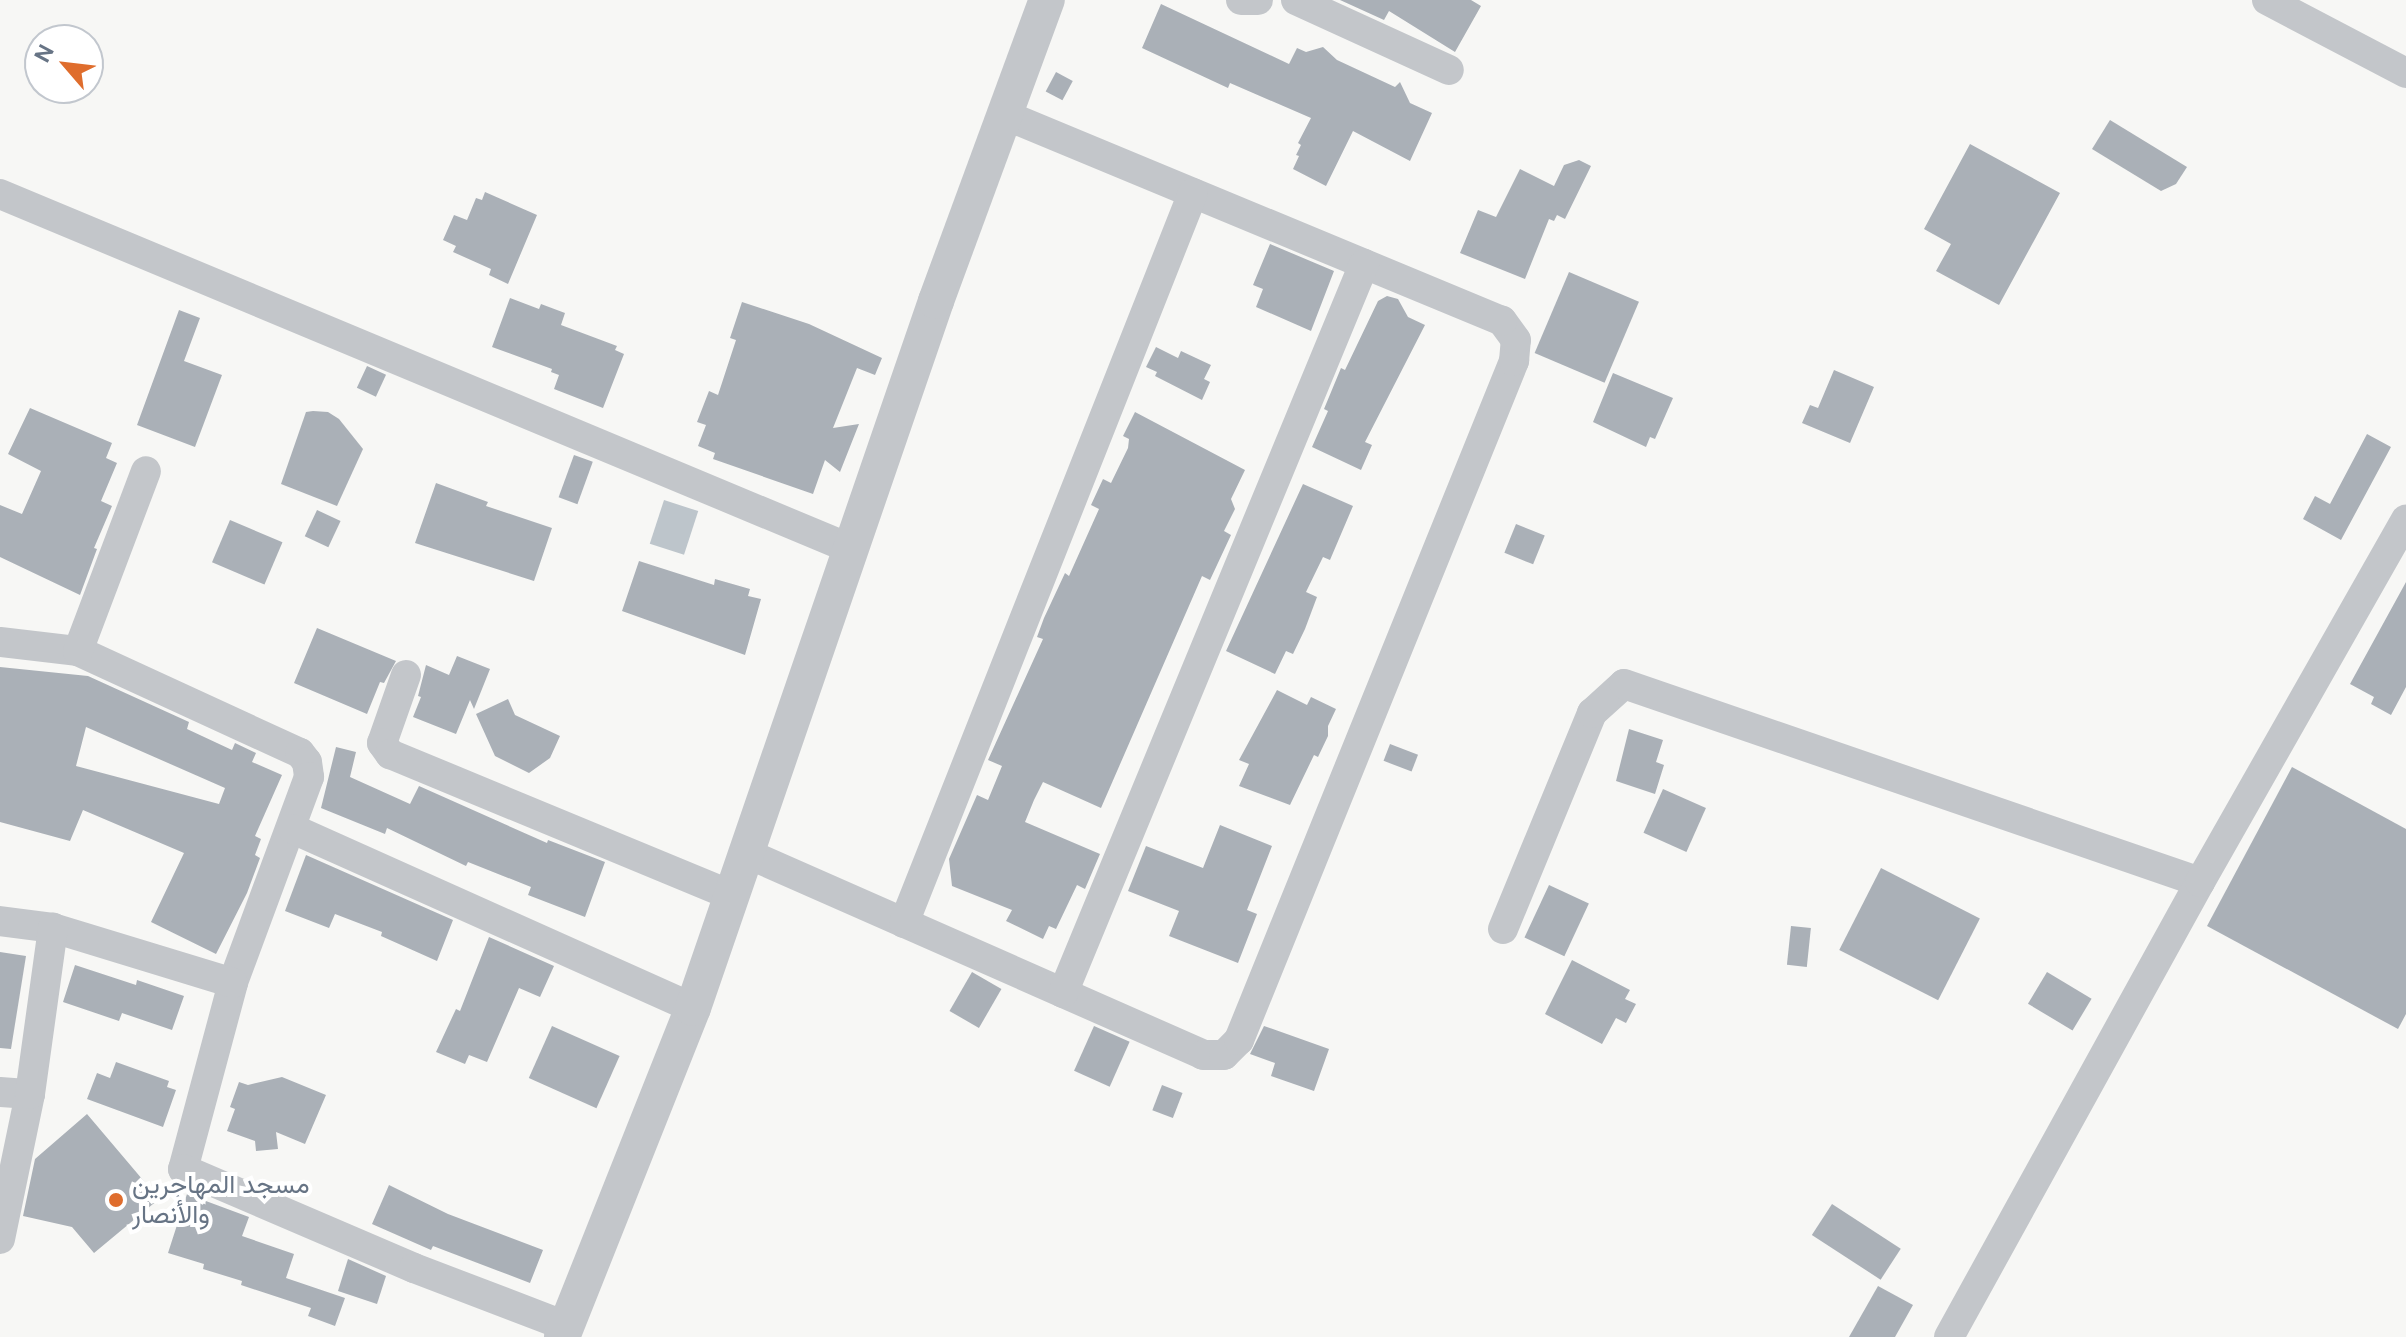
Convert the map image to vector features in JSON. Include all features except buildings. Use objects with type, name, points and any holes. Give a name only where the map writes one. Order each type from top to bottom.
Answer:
[{"type":"street","points":[[0,642],[78,651],[300,753],[307,762],[309,777],[293,829],[233,983],[183,1169],[564,1331],[693,1008],[851,549],[1047,0]]},
{"type":"street","points":[[1241,0],[1258,0]]},
{"type":"street","points":[[1296,0],[1449,70]]},
{"type":"street","points":[[2267,0],[2406,73]]},
{"type":"street","points":[[746,853],[1203,1055],[1224,1055],[1239,1040],[1514,361],[1516,340],[1502,321],[1005,115]]},
{"type":"street","points":[[904,923],[1193,193]]},
{"type":"street","points":[[0,194],[851,549]]},
{"type":"street","points":[[1063,993],[1364,264]]},
{"type":"street","points":[[78,651],[146,471]]},
{"type":"street","points":[[1949,1337],[2200,882],[2406,520]]},
{"type":"street","points":[[406,675],[382,743],[390,754],[731,895]]},
{"type":"street","points":[[1503,929],[1592,713],[1624,684],[2200,882]]},
{"type":"street","points":[[293,829],[693,1008]]},
{"type":"street","points":[[0,921],[53,928],[233,983]]},
{"type":"street","points":[[0,1239],[15,1093],[53,928]]},
{"type":"shaded area","points":[[664,500],[698,511],[684,555],[650,544]]},
{"type":"place","name":"مسجد المهاجرين والأنصار","points":[[116,1200]]}]
